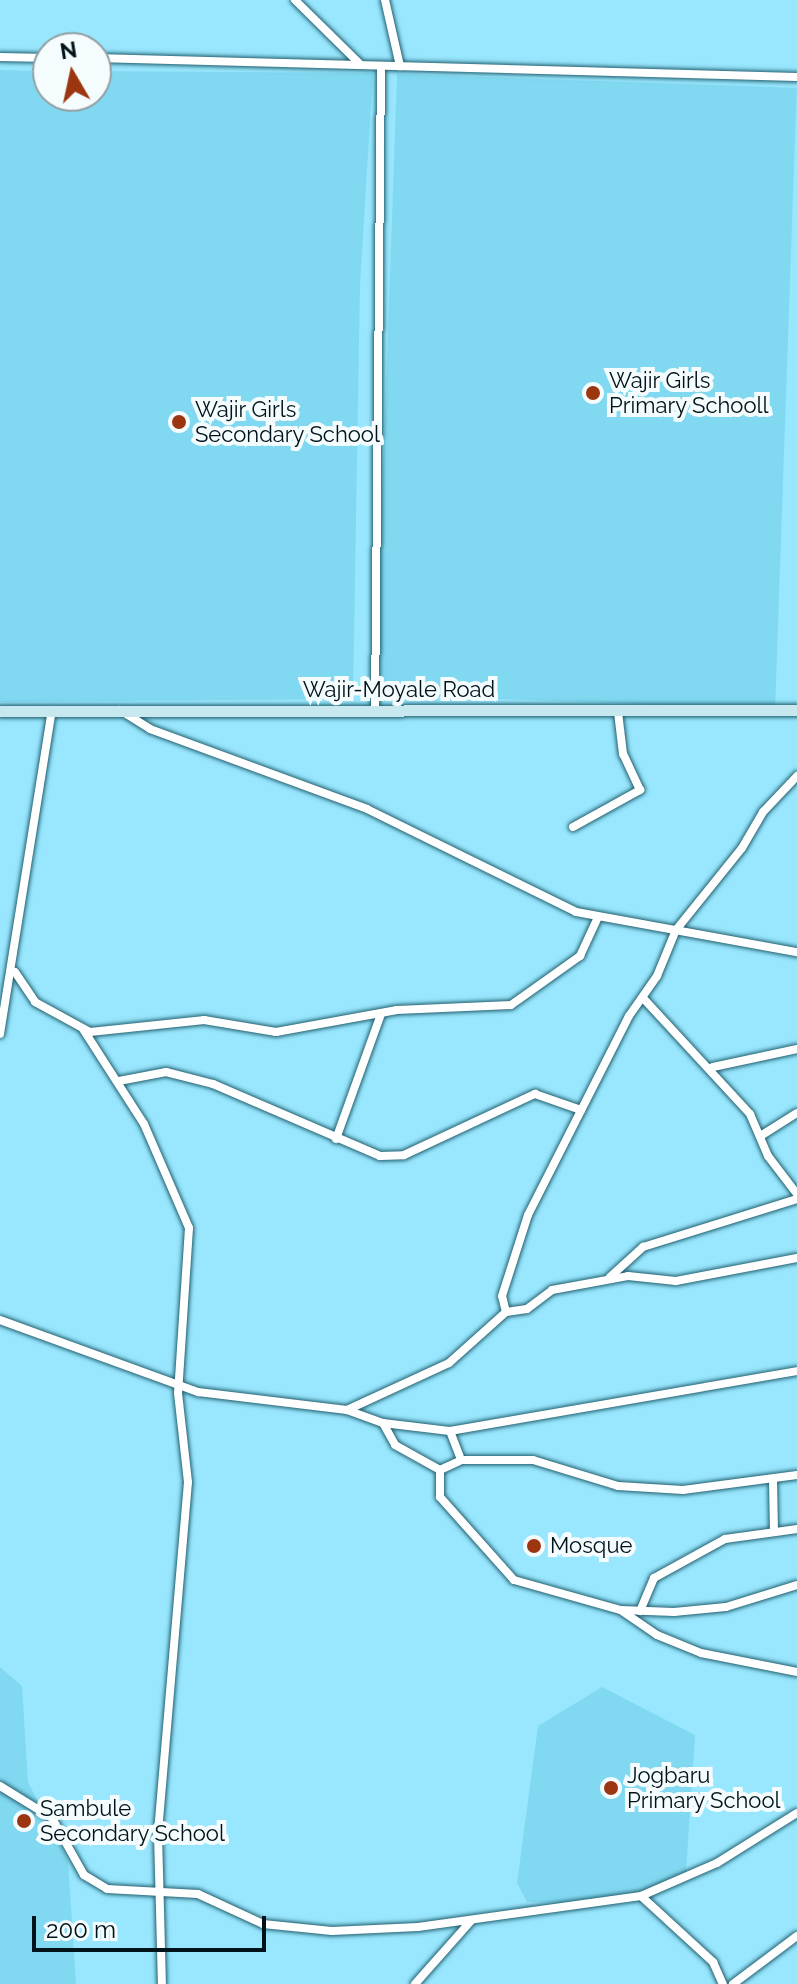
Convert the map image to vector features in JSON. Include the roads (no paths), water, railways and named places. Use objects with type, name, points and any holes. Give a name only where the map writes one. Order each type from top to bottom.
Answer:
[{"type":"main road","name":"Wajir-Moyale Road","points":[[0,711],[797,710]]},
{"type":"street","points":[[295,0],[361,65]]},
{"type":"street","points":[[385,0],[400,66]]},
{"type":"street","points":[[0,57],[32,58]]},
{"type":"street","points":[[112,58],[797,77]]},
{"type":"street","points":[[375,711],[381,67]]},
{"type":"street","points":[[0,1031],[15,972],[52,710]]},
{"type":"street","points":[[120,710],[150,729],[367,809],[524,890],[598,917],[797,952]]},
{"type":"street","points":[[573,827],[640,790],[623,754],[618,712]]},
{"type":"street","points":[[506,1312],[502,1296],[528,1215],[676,930],[742,848],[763,812],[797,776]]},
{"type":"street","points":[[83,1029],[204,1020],[276,1032],[381,1014],[511,1005],[580,956],[598,917]]},
{"type":"street","points":[[15,972],[35,1002],[83,1029],[119,1081],[189,1228],[181,1385],[188,1482],[160,1802],[162,1984]]},
{"type":"street","points":[[610,1277],[643,1247],[797,1197],[768,1156],[762,1135],[713,1067],[643,998]]},
{"type":"street","points":[[336,1139],[381,1014]]},
{"type":"street","points":[[713,1067],[797,1049]]},
{"type":"street","points":[[119,1081],[166,1072],[213,1084],[380,1156],[404,1155],[472,1128],[527,1096],[547,1094],[581,1110]]},
{"type":"street","points":[[762,1135],[797,1113]]},
{"type":"street","points":[[347,1410],[449,1363],[506,1312],[527,1309],[552,1290],[610,1277],[676,1281],[797,1258]]},
{"type":"street","points":[[0,1320],[181,1385],[347,1410],[383,1423],[450,1431],[797,1371]]},
{"type":"street","points":[[383,1423],[395,1445],[440,1470]]},
{"type":"street","points":[[450,1431],[461,1460]]},
{"type":"street","points":[[440,1470],[461,1460],[533,1460],[604,1484],[648,1489],[773,1480],[797,1475]]},
{"type":"street","points":[[440,1470],[440,1497],[514,1580],[621,1610],[640,1611],[726,1607],[797,1585]]},
{"type":"street","points":[[773,1480],[774,1532]]},
{"type":"street","points":[[640,1611],[659,1574],[725,1539],[797,1529]]},
{"type":"street","points":[[621,1610],[657,1635],[701,1653],[797,1672]]},
{"type":"street","points":[[0,1786],[52,1818],[95,1884],[198,1894],[233,1906],[247,1919],[301,1930],[472,1920],[641,1896],[717,1863],[797,1813]]},
{"type":"street","points":[[641,1896],[713,1962],[723,1984]]},
{"type":"street","points":[[415,1984],[472,1920]]},
{"type":"street","points":[[733,1984],[797,1936]]},
{"type":"place","name":"Wajir Girls Primary Schooll","points":[[593,393]]},
{"type":"place","name":"Wajir Girls Secondary School","points":[[179,422]]},
{"type":"place","name":"Mosque","points":[[534,1546]]},
{"type":"place","name":"Jogbaru Primary School","points":[[611,1788]]},
{"type":"place","name":"Sambule Secondary School","points":[[24,1821]]}]
